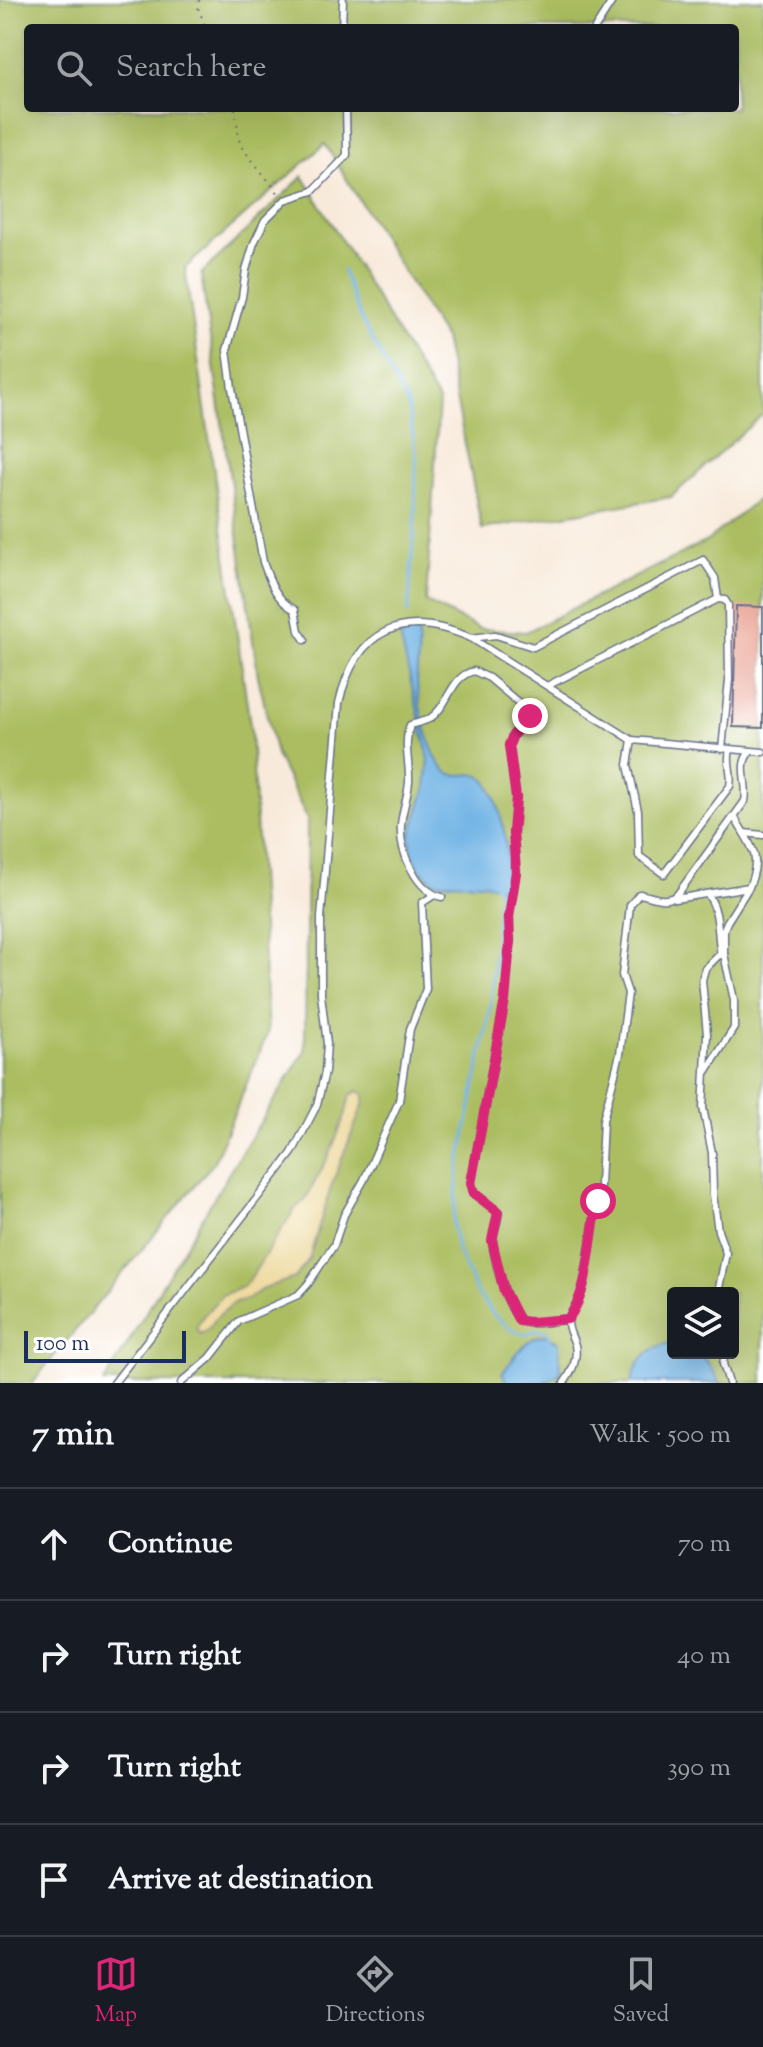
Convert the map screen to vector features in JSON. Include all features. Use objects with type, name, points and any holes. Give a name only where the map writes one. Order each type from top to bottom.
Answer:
[{"type":"lane","points":[[342,24],[343,0]]},
{"type":"lane","points":[[598,24],[613,0]]},
{"type":"lane","points":[[305,640],[299,631],[295,610],[273,590],[263,562],[227,350],[254,243],[265,220],[285,200],[313,191],[347,155],[346,112]]},
{"type":"lane","points":[[471,638],[496,635],[533,647],[703,560],[715,578],[718,599]]},
{"type":"lane","points":[[549,685],[718,599],[725,600],[728,605],[729,680],[722,749]]},
{"type":"lane","points":[[114,1383],[292,1153],[317,1105],[325,1072],[327,1044],[321,994],[321,918],[339,703],[345,678],[366,646],[398,626],[425,623],[448,628],[471,638],[549,685],[632,740],[763,752]]},
{"type":"lane","points":[[181,1383],[210,1358],[239,1321],[289,1301],[308,1284],[334,1245],[344,1215],[370,1167],[399,1101],[410,1029],[426,989],[422,903],[401,830],[409,786],[408,729],[414,723],[426,721],[443,705],[462,676],[474,671],[489,678],[531,713],[509,745],[516,798],[513,833],[516,872],[509,917],[505,1000],[471,1183],[474,1193],[498,1212],[492,1241],[504,1291],[519,1321],[568,1319]]},
{"type":"lane","points":[[632,740],[628,765],[638,811],[639,856],[664,874],[730,786],[727,760],[730,750]]},
{"type":"lane","points":[[672,899],[745,801],[747,790],[742,766],[750,752]]},
{"type":"lane","points":[[722,955],[727,922],[749,887],[759,862],[735,818]]},
{"type":"lane","points":[[744,833],[763,835]]},
{"type":"lane","points":[[418,881],[434,895],[422,903]]},
{"type":"lane","points":[[564,1383],[572,1370],[575,1351],[567,1326],[568,1319],[584,1283],[598,1201],[603,1120],[620,1054],[628,993],[622,975],[630,905],[639,894],[655,899],[672,899],[749,887]]},
{"type":"lane","points":[[706,1072],[734,1028],[734,1000],[722,955],[714,903],[708,895]]},
{"type":"lane","points":[[719,1287],[726,1253],[718,1231],[712,1153],[703,1108],[707,1034],[703,973],[713,959],[722,955]]},
{"type":"lane","points":[[723,1359],[729,1383]]},
{"type":"path","points":[[199,0],[198,8],[204,24]]},
{"type":"path","points":[[236,112],[240,145],[285,200]]},
{"type":"green space","points":[[0,0],[763,0],[763,414],[671,497],[482,529],[444,338],[325,144],[185,268],[251,732],[268,1032],[214,1162],[32,1383],[0,1383]]},
{"type":"green space","points":[[303,176],[439,402],[426,602],[480,629],[526,632],[707,541],[763,495],[763,1383],[104,1383],[305,1051],[307,818],[276,755],[258,676],[201,274]]},
{"type":"sand","points":[[358,1091],[364,1094],[364,1102],[332,1184],[309,1259],[295,1278],[235,1302],[201,1334],[196,1329],[203,1316],[222,1295],[243,1287],[296,1208],[305,1200],[328,1158],[350,1096]]},
{"type":"water","points":[[417,630],[418,693],[433,751],[446,771],[480,776],[492,790],[507,850],[506,879],[502,888],[484,883],[434,882],[421,871],[412,855],[410,837],[426,788],[429,759],[401,640],[404,632]]},
{"type":"water","points":[[545,1335],[559,1342],[560,1374],[542,1383],[508,1383],[502,1373],[526,1344]]},
{"type":"water","points":[[667,1343],[667,1359],[704,1359],[720,1383],[632,1383],[636,1369],[654,1349]]},
{"type":"building","points":[[736,606],[763,607],[763,728],[733,727]]},
{"type":"waterway","points":[[343,271],[361,319],[408,405],[416,454],[408,613]]},
{"type":"waterway","points":[[493,882],[499,892],[491,1004],[459,1167],[453,1225],[457,1249],[477,1293],[495,1316],[510,1329],[524,1334],[548,1331],[550,1338]]},
{"type":"route","points":[[530,716],[519,726],[509,745],[516,798],[513,833],[516,872],[509,917],[505,1000],[471,1183],[474,1193],[498,1212],[492,1241],[504,1291],[519,1321],[568,1319],[572,1313],[584,1283],[598,1201]]}]
